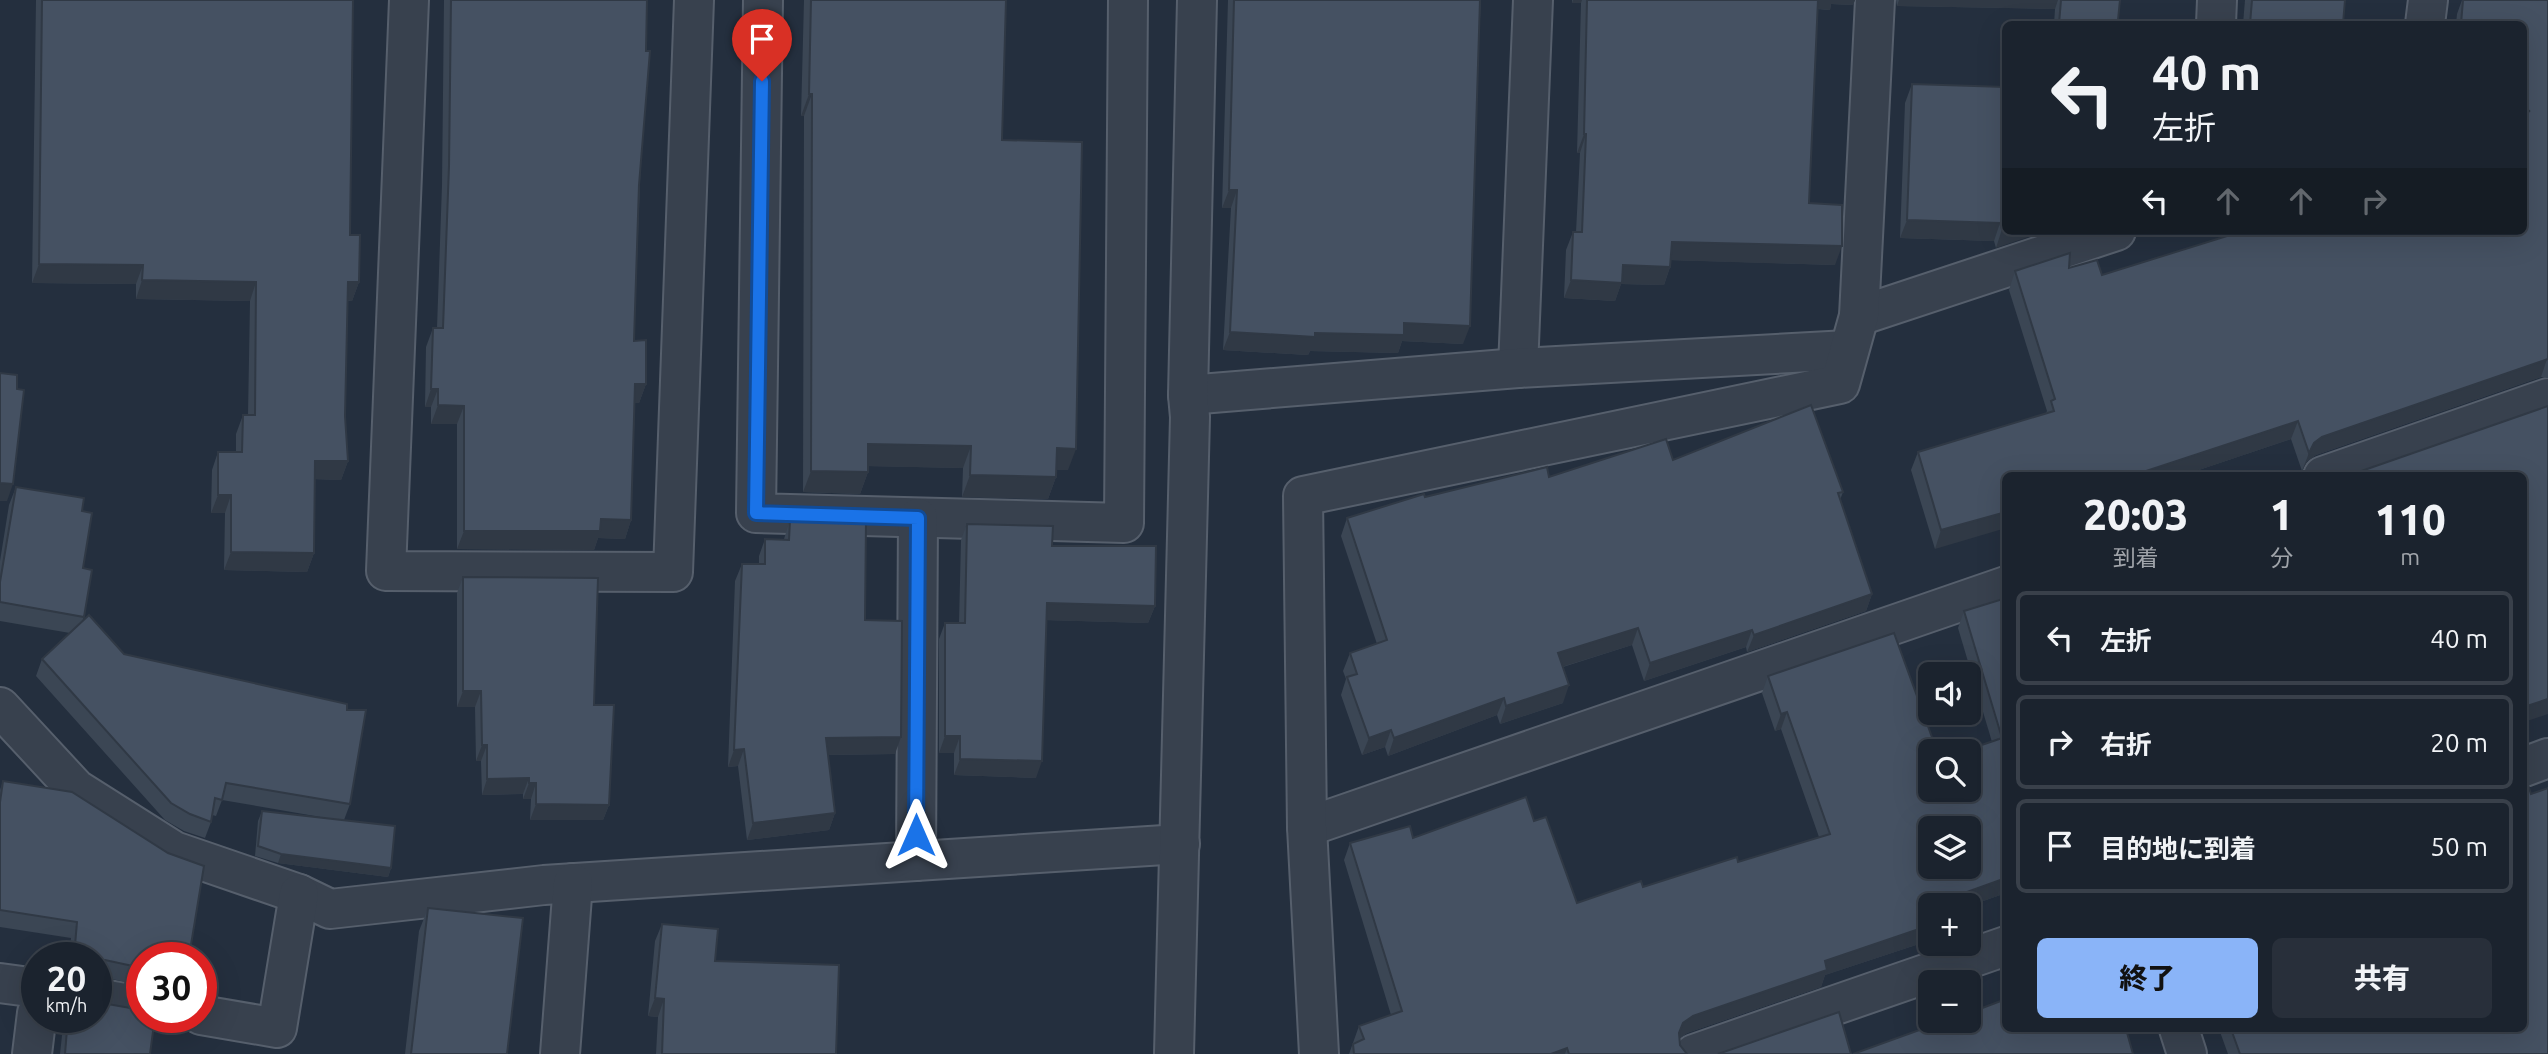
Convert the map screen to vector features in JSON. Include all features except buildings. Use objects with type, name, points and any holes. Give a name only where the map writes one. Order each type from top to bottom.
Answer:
[{"type":"street","points":[[409,0],[386,571],[673,572],[694,0]]},
{"type":"street","points":[[764,0],[756,513],[1124,523],[1128,0]]},
{"type":"street","points":[[1174,1054],[1197,0]]},
{"type":"street","points":[[1518,368],[1533,0]]},
{"type":"street","points":[[1319,1054],[1307,827],[1303,496],[1840,384],[1853,333],[1875,0]]},
{"type":"street","points":[[2216,21],[2217,0]]},
{"type":"street","points":[[2425,21],[2428,0]]},
{"type":"street","points":[[1188,395],[1518,368],[1853,333],[2106,235]]},
{"type":"street","points":[[2335,472],[2548,398]]},
{"type":"street","points":[[916,861],[918,518]]},
{"type":"street","points":[[1307,827],[2002,587]]},
{"type":"street","points":[[0,707],[76,789],[174,851],[299,894],[330,909],[573,883],[1180,844]]},
{"type":"street","points":[[2527,766],[2548,758]]},
{"type":"street","points":[[560,1054],[573,883]]},
{"type":"street","points":[[217,1018],[277,1028],[299,894]]},
{"type":"street","points":[[1694,1054],[2002,947]]},
{"type":"street","points":[[0,983],[21,986]]},
{"type":"street","points":[[2180,1032],[2188,1054]]},
{"type":"street","points":[[32,1054],[35,1033]]},
{"type":"route","points":[[762,81],[756,513],[918,518],[916,835]]}]
